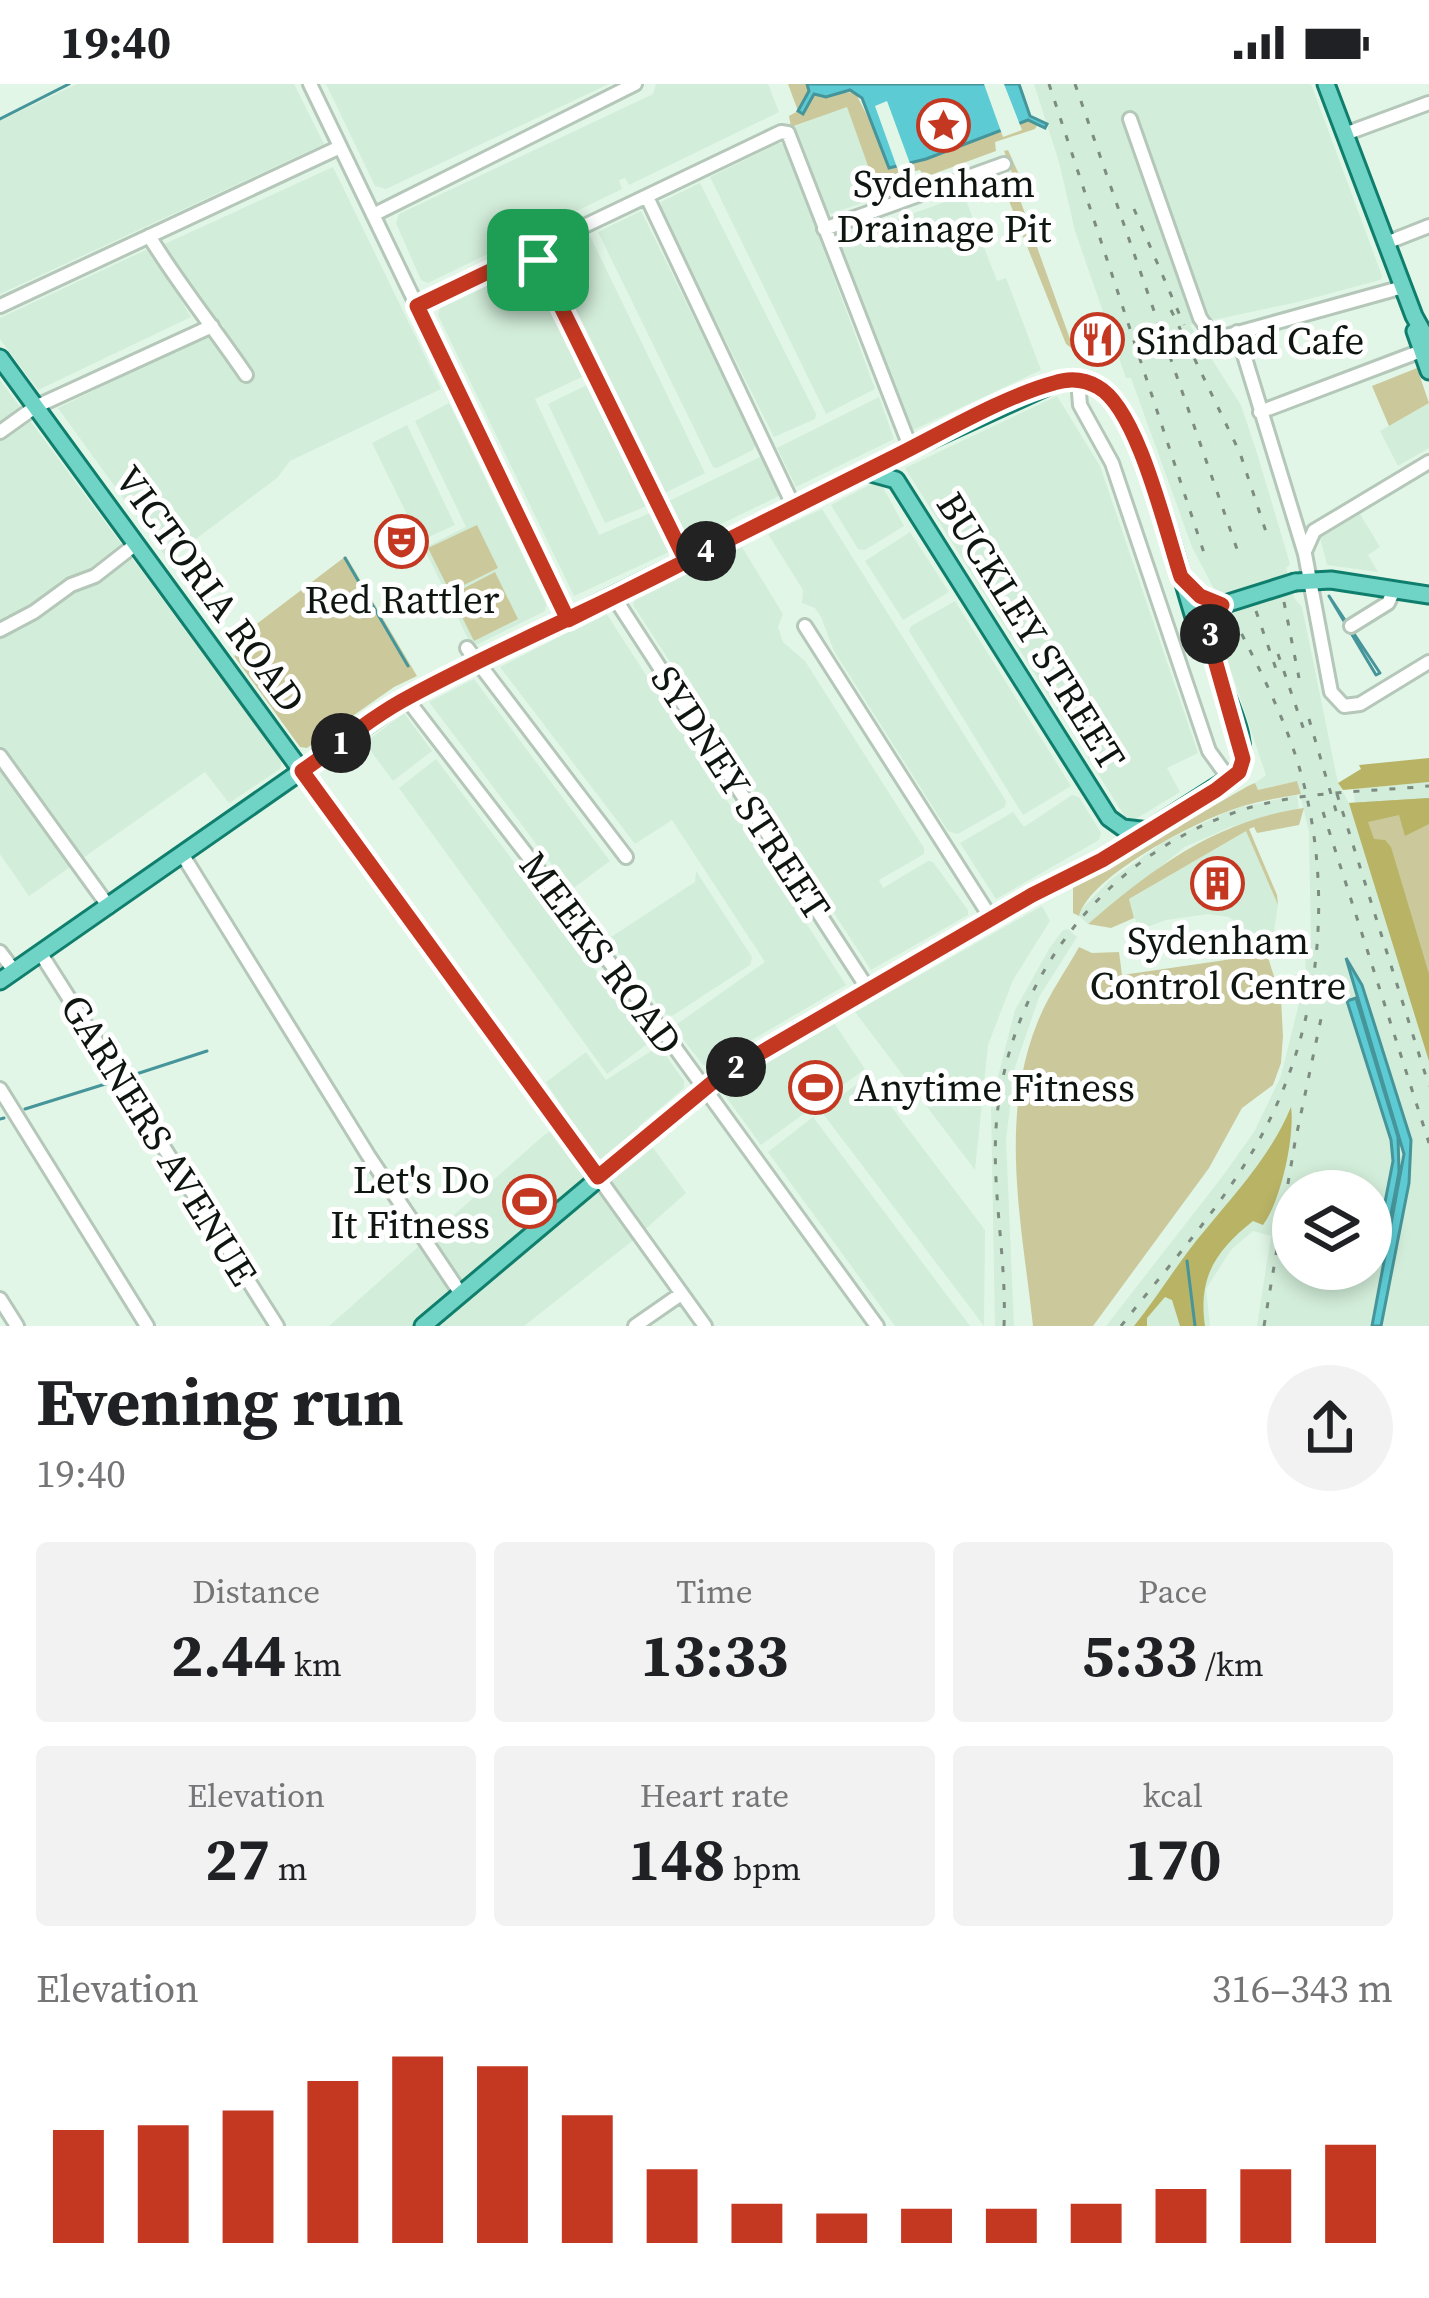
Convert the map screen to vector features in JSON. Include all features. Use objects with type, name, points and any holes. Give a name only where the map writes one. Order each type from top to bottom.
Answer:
[{"type":"main road","points":[[1327,84],[1414,316],[1429,370]]},
{"type":"main road","name":"VICTORIA ROAD","points":[[0,358],[598,1177]]},
{"type":"main road","points":[[7,977],[406,698],[1059,381],[1078,380],[1105,391],[1129,423],[1197,627],[1213,655]]},
{"type":"main road","name":"BUCKLEY STREET","points":[[896,480],[897,466],[909,450]]},
{"type":"main road","name":"BUCKLEY STREET","points":[[864,472],[883,473],[896,480],[1109,818],[1132,831],[1151,830]]},
{"type":"main road","points":[[1181,577],[1200,596],[1222,605],[1303,581],[1429,595]]},
{"type":"main road","points":[[423,1326],[704,1089],[991,918],[1102,860],[1239,772],[1242,751],[1213,655],[1211,629],[1222,605]]},
{"type":"main road","name":"BUCKLEY STREET","points":[[1102,860],[1110,844],[1109,818]]},
{"type":"main road","points":[[559,1210],[574,1185],[577,1150]]},
{"type":"street","points":[[310,84],[568,620]]},
{"type":"street","points":[[373,214],[635,84]]},
{"type":"street","points":[[1345,134],[1429,104]]},
{"type":"street","points":[[1130,119],[1203,325],[1215,336],[1403,287]]},
{"type":"street","points":[[417,306],[781,132],[788,133],[909,450]]},
{"type":"street","points":[[0,306],[340,147]]},
{"type":"street","points":[[824,229],[1004,164]]},
{"type":"street","points":[[647,196],[794,507]]},
{"type":"street","points":[[1386,243],[1429,226]]},
{"type":"street","points":[[149,236],[183,293],[246,375]]},
{"type":"street","points":[[534,250],[686,561]]},
{"type":"street","points":[[0,432],[35,407],[212,326]]},
{"type":"street","points":[[1237,332],[1305,554]]},
{"type":"street","points":[[1260,412],[1425,347]]},
{"type":"street","points":[[1078,380],[1080,405],[1112,463],[1209,752],[1230,780]]},
{"type":"street","points":[[1429,462],[1314,531],[1305,554],[1303,581],[1325,674],[1339,702],[1351,707],[1360,704],[1429,662]]},
{"type":"street","points":[[0,630],[70,585],[95,576],[136,544]]},
{"type":"street","points":[[1352,626],[1388,604],[1394,590]]},
{"type":"street","name":"SYDNEY STREET","points":[[614,597],[868,989]]},
{"type":"street","points":[[805,626],[991,918]]},
{"type":"street","points":[[467,648],[626,857]]},
{"type":"street","name":"MEEKS ROAD","points":[[406,698],[704,1089],[877,1326]]},
{"type":"street","points":[[0,756],[109,907]]},
{"type":"street","points":[[182,854],[368,1155],[461,1294]]},
{"type":"street","points":[[0,952],[7,977]]},
{"type":"street","name":"GARNERS AVENUE","points":[[41,955],[277,1326]]},
{"type":"street","points":[[0,1090],[147,1326]]},
{"type":"street","name":"VICTORIA ROAD","points":[[598,1177],[705,1326]]},
{"type":"street","points":[[635,1326],[681,1294]]},
{"type":"street","points":[[0,1299],[17,1326]]},
{"type":"shaded area","points":[[77,84],[294,84],[324,144],[0,294],[0,121]]},
{"type":"shaded area","points":[[326,84],[609,84],[386,189],[375,186]]},
{"type":"shaded area","points":[[656,84],[768,84],[779,112],[629,185],[625,178],[619,180],[622,189],[428,283],[421,280],[396,223],[399,214],[653,94]]},
{"type":"shaded area","points":[[788,84],[807,84],[814,94],[855,92],[894,168],[1028,120],[1038,124],[995,142],[996,151],[917,180],[923,175],[920,170],[897,175],[897,187],[878,194],[847,107],[791,127],[789,116],[798,111]]},
{"type":"shaded area","points":[[1034,84],[1311,84],[1382,276],[1298,302],[1190,325],[1241,405],[1257,453],[1290,564],[1286,568],[1294,598],[1302,607],[1338,783],[1349,803],[1429,1061],[1429,1326],[1257,1326],[1271,1236],[1253,1231],[1231,1250],[1206,1289],[1210,1326],[1106,1326],[1254,1132],[1281,1076],[1311,945],[1309,832],[1297,781],[1257,790],[1255,783],[1266,775],[1227,659],[1227,635],[1236,631],[1192,547],[1075,231]]},
{"type":"shaded area","points":[[847,106],[879,197],[831,214],[824,211],[793,127]]},
{"type":"shaded area","points":[[779,143],[785,145],[875,389],[826,414],[710,177]]},
{"type":"shaded area","points":[[1008,150],[1021,179],[1014,183],[1074,350],[1066,344],[1003,186],[1002,179],[1012,173],[1004,151]]},
{"type":"shaded area","points":[[333,167],[441,389],[290,461],[277,478],[168,560],[58,408],[225,327],[188,295],[160,246]]},
{"type":"shaded area","points":[[700,183],[816,414],[815,419],[774,437],[659,208],[661,202]]},
{"type":"shaded area","points":[[964,195],[997,281],[1006,278],[1041,370],[909,432],[837,241]]},
{"type":"shaded area","points":[[641,211],[756,444],[717,468],[598,232]]},
{"type":"shaded area","points":[[589,234],[705,473],[661,495],[546,255]]},
{"type":"shaded area","points":[[150,248],[191,317],[38,390],[0,339],[0,318]]},
{"type":"shaded area","points":[[525,266],[531,268],[584,376],[535,399],[599,535],[650,513],[669,552],[574,596],[438,315],[440,308]]},
{"type":"shaded area","points":[[1417,368],[1429,403],[1389,426],[1372,386]]},
{"type":"shaded area","points":[[0,380],[282,761],[280,769],[229,803],[205,772],[29,896],[0,854]]},
{"type":"shaded area","points":[[589,384],[647,506],[605,523],[548,404]]},
{"type":"shaded area","points":[[1057,396],[1100,466],[1198,753],[1167,768],[1180,792],[1129,823],[905,468]]},
{"type":"shaded area","points":[[879,397],[894,439],[796,487],[777,448]]},
{"type":"shaded area","points":[[449,403],[546,604],[545,611],[472,647],[424,548],[466,527],[415,421]]},
{"type":"shaded area","points":[[1429,403],[1429,448],[1398,466],[1380,431]]},
{"type":"shaded area","points":[[407,425],[455,525],[420,541],[372,443]]},
{"type":"shaded area","points":[[762,456],[781,495],[684,542],[665,503]]},
{"type":"shaded area","points":[[879,480],[904,526],[865,550],[858,549],[831,505]]},
{"type":"shaded area","points":[[822,509],[1006,801],[1005,807],[958,834],[948,831],[834,651],[815,608],[802,603],[803,590],[768,534]]},
{"type":"shaded area","points":[[1360,514],[1380,547],[1368,555],[1378,572],[1327,565],[1320,538]]},
{"type":"shaded area","points":[[477,525],[498,568],[450,592],[428,548]]},
{"type":"shaded area","points":[[910,532],[949,592],[903,620],[865,561]]},
{"type":"shaded area","points":[[742,547],[783,614],[778,627],[783,642],[805,661],[924,848],[924,854],[879,880],[883,888],[933,862],[968,910],[968,915],[871,970],[633,605],[635,599]]},
{"type":"shaded area","points":[[346,556],[417,676],[307,748],[300,747],[234,656],[247,645],[242,635]]},
{"type":"shaded area","points":[[495,572],[518,619],[474,641],[451,595]]},
{"type":"shaded area","points":[[955,601],[1071,786],[1023,815],[909,631]]},
{"type":"shaded area","points":[[606,613],[846,985],[709,1065],[703,1065],[676,1030],[677,1024],[765,962],[672,820],[635,844],[500,667]]},
{"type":"shaded area","points":[[474,679],[610,861],[571,890],[429,702]]},
{"type":"shaded area","points":[[404,713],[432,751],[393,781],[365,743]]},
{"type":"shaded area","points":[[1429,758],[1429,782],[1343,790],[1338,783],[1361,769],[1359,765]]},
{"type":"shaded area","points":[[436,759],[650,1042],[607,1074],[399,788]]},
{"type":"shaded area","points":[[1297,781],[1301,794],[1253,803],[1172,837],[1103,884],[1079,916],[1073,913],[1073,887],[1248,786],[1255,783],[1258,790]]},
{"type":"shaded area","points":[[1429,782],[1429,798],[1355,803],[1353,789]]},
{"type":"shaded area","points":[[1072,795],[1079,797],[1101,833],[1099,840],[996,899],[960,843],[1013,812],[1024,827]]},
{"type":"shaded area","points":[[1297,795],[1299,808],[1230,827],[1185,847],[1088,924],[1077,914],[1109,881],[1165,841],[1233,809]]},
{"type":"shaded area","points":[[1429,798],[1429,1061],[1349,803]]},
{"type":"shaded area","points":[[1429,798],[1429,824],[1405,836],[1399,815],[1368,822],[1374,839],[1385,840],[1391,847],[1429,974],[1429,1061],[1349,803]]},
{"type":"shaded area","points":[[1304,808],[1299,825],[1257,833],[1254,827],[1249,829],[1278,905],[1246,831],[1129,899],[1134,918],[1111,928],[1088,924],[1162,866],[1215,835]]},
{"type":"shaded area","points":[[1246,830],[1278,905],[1274,931],[1268,937],[1258,939],[1229,917],[1208,914],[1166,920],[1139,930],[1128,900]]},
{"type":"shaded area","points":[[696,871],[752,957],[750,965],[672,1016],[665,1014],[608,939],[695,882]]},
{"type":"shaded area","points":[[1042,906],[1050,921],[1013,980],[988,1045],[975,1170],[855,1012]]},
{"type":"shaded area","points":[[1068,929],[1077,937],[1039,997],[1015,1067],[1006,1139],[1014,1326],[995,1326],[991,1104],[1015,1010],[1049,949]]},
{"type":"shaded area","points":[[1079,947],[1092,953],[1119,952],[1122,975],[1267,954],[1281,999],[1281,1063],[1273,1085],[1242,1108],[1209,1168],[1093,1326],[1033,1326],[1016,1172],[1019,1096],[1038,1021]]},
{"type":"shaded area","points":[[834,1023],[865,1069],[761,1145],[721,1090]]},
{"type":"shaded area","points":[[659,1046],[684,1088],[638,1127],[686,1193],[631,1242],[524,1326],[329,1326],[569,1118],[546,1082],[586,1052],[606,1080]]},
{"type":"shaded area","points":[[868,1076],[985,1230],[984,1326],[821,1111]]},
{"type":"shaded area","points":[[1291,1107],[1285,1170],[1272,1170],[1272,1210],[1263,1225],[1253,1221],[1228,1243],[1212,1267],[1204,1294],[1205,1326],[1180,1326],[1172,1300],[1165,1297],[1147,1318],[1147,1326],[1134,1326],[1242,1186]]},
{"type":"shaded area","points":[[813,1117],[970,1326],[895,1326],[768,1152]]},
{"type":"water","name":"Sydenham Drainage Pit","points":[[807,84],[1019,84],[1030,116],[1047,124],[1045,128],[1028,120],[889,168],[862,98],[850,90],[826,97],[814,94],[803,114],[798,111],[809,91]]},
{"type":"water","points":[[1346,958],[1362,985],[1411,1140],[1409,1183],[1392,1270],[1392,1218],[1404,1154]]},
{"type":"water","points":[[1356,998],[1398,1137],[1399,1172],[1392,1209],[1391,1140],[1347,1001]]},
{"type":"water","points":[[1379,1290],[1388,1290],[1381,1326],[1372,1326]]},
{"type":"pier","points":[[984,84],[1004,84],[1022,130],[1003,137]]},
{"type":"pier","points":[[887,101],[912,169],[899,173],[875,106]]},
{"type":"waterway","points":[[0,119],[69,84]]},
{"type":"waterway","points":[[345,558],[408,666]]},
{"type":"waterway","points":[[1329,596],[1380,673],[1376,675],[1329,596]]},
{"type":"waterway","points":[[124,1078],[207,1051]]},
{"type":"waterway","points":[[25,1109],[115,1081]]},
{"type":"waterway","points":[[0,1119],[4,1118]]},
{"type":"waterway","points":[[1187,1261],[1195,1326]]},
{"type":"railway","points":[[1049,84],[1207,562]]},
{"type":"railway","points":[[1075,84],[1238,552]]},
{"type":"railway","points":[[1134,209],[1184,325]]},
{"type":"railway","points":[[1171,310],[1240,453],[1269,541]]},
{"type":"railway","points":[[1284,602],[1299,678]]},
{"type":"railway","points":[[1256,611],[1276,669]]},
{"type":"railway","points":[[1121,1326],[1211,1213],[1258,1142],[1280,1098],[1309,1004],[1319,906],[1309,808],[1284,723],[1233,617]]},
{"type":"railway","points":[[1278,654],[1307,739]]},
{"type":"railway","points":[[1309,719],[1336,811]]},
{"type":"railway","points":[[1004,1326],[997,1116],[1006,1065],[1022,1016],[1044,970],[1073,928],[1147,858],[1191,831],[1239,811],[1309,796],[1429,786]]},
{"type":"railway","points":[[1337,794],[1429,1086]]},
{"type":"railway","points":[[1323,812],[1429,1143]]},
{"type":"railway","points":[[1264,1326],[1322,1014]]},
{"type":"place","name":"Sydenham Drainage Pit","points":[[944,126]]},
{"type":"place","name":"Sindbad Cafe","points":[[1097,340]]},
{"type":"place","name":"Red Rattler","points":[[402,542]]},
{"type":"place","name":"Sydenham Control Centre","points":[[1218,883]]},
{"type":"place","name":"Anytime Fitness","points":[[815,1087]]},
{"type":"place","name":"Let's Do It Fitness","points":[[529,1201]]},
{"type":"route","points":[[538,260],[534,250],[417,306],[568,620],[614,597],[668,571],[906,451],[1046,385],[1084,381],[1111,396],[1129,423],[1181,577],[1200,596],[1222,605],[1211,629],[1211,646],[1243,759],[1239,772],[1216,790],[1102,860],[1060,879],[719,1077],[598,1177],[302,771],[406,698],[568,620],[668,571],[686,561],[538,260]]}]
